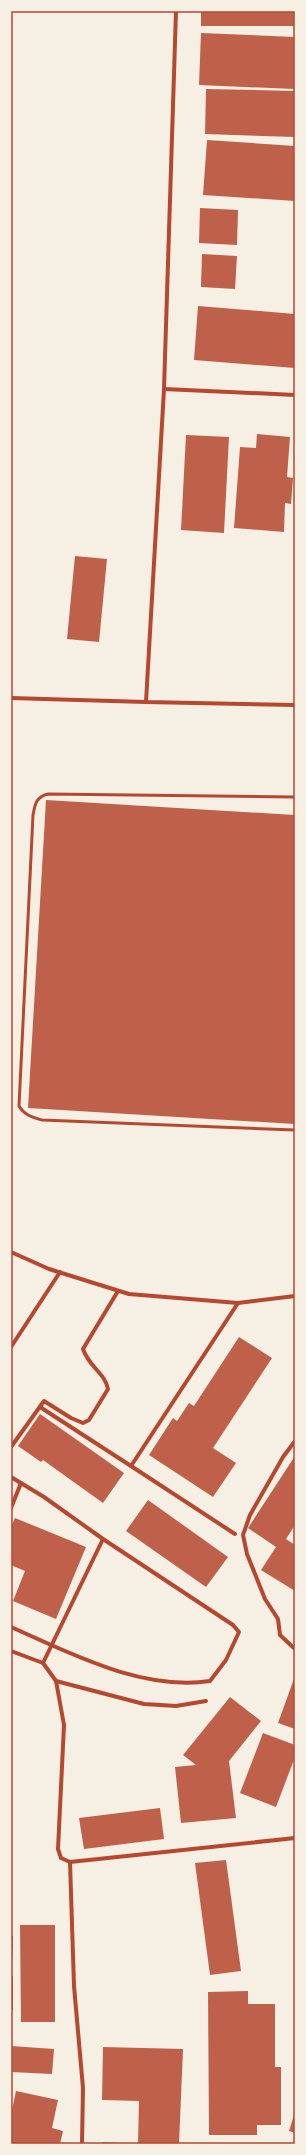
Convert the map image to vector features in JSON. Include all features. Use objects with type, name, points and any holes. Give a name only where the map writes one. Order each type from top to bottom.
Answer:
[{"type":"street","points":[[146,702],[164,389],[176,11]]},
{"type":"street","points":[[164,389],[295,395]]},
{"type":"street","points":[[11,698],[295,705]]},
{"type":"street","points":[[11,1252],[60,1272],[129,1294],[238,1303],[295,1296]]},
{"type":"street","points":[[11,1348],[60,1272]]},
{"type":"street","points":[[11,1447],[44,1401],[71,1418],[84,1423],[89,1420],[108,1389],[106,1380],[90,1365],[83,1349],[118,1291]]},
{"type":"street","points":[[131,1466],[238,1303]]},
{"type":"street","points":[[40,1407],[235,1534]]},
{"type":"street","points":[[295,1441],[250,1515],[243,1535],[247,1554],[265,1599],[278,1619],[280,1635],[295,1649]]},
{"type":"street","points":[[11,1477],[44,1497],[103,1539],[233,1625],[239,1632],[226,1660],[210,1681],[192,1684],[124,1673],[52,1645],[11,1627]]},
{"type":"street","points":[[11,1508],[22,1483]]},
{"type":"street","points":[[44,1663],[103,1539]]},
{"type":"street","points":[[11,1651],[44,1663],[56,1682],[64,1725],[58,1849],[61,1858],[70,1862],[295,1838]]},
{"type":"street","points":[[56,1682],[144,1704],[176,1706],[206,1701]]},
{"type":"street","points":[[70,1862],[74,1986],[83,2088],[82,2144]]},
{"type":"lane","points":[[295,797],[48,794],[40,796],[36,802],[33,815],[19,1106],[22,1112],[30,1117],[42,1120],[295,1130]]},
{"type":"building","points":[[201,11],[295,11],[295,26],[201,26]]},
{"type":"building","points":[[201,33],[295,37],[295,89],[199,85]]},
{"type":"building","points":[[206,89],[295,91],[295,137],[205,134]]},
{"type":"building","points":[[207,140],[295,146],[295,201],[203,195]]},
{"type":"building","points":[[200,208],[238,210],[237,245],[199,243]]},
{"type":"building","points":[[202,254],[237,256],[235,289],[201,287]]},
{"type":"building","points":[[198,306],[295,314],[295,368],[194,360]]},
{"type":"building","points":[[257,434],[290,437],[287,477],[293,478],[291,504],[285,503],[284,532],[234,528],[240,447],[256,448]]},
{"type":"building","points":[[186,435],[229,437],[224,533],[181,530]]},
{"type":"building","points":[[75,556],[107,559],[99,642],[67,639]]},
{"type":"building","points":[[46,800],[295,815],[295,1124],[28,1108]]},
{"type":"building","points":[[239,1337],[272,1358],[213,1448],[236,1463],[213,1497],[149,1455],[173,1418],[177,1421],[189,1403],[194,1406]]},
{"type":"building","points":[[40,1414],[124,1473],[103,1503],[43,1460],[41,1462],[18,1446]]},
{"type":"building","points":[[295,1456],[295,1525],[286,1539],[295,1545],[295,1591],[261,1570],[276,1547],[248,1528]]},
{"type":"building","points":[[148,1500],[228,1557],[206,1587],[126,1531]]},
{"type":"building","points":[[15,1518],[86,1547],[56,1619],[13,1601],[25,1571],[11,1565],[11,1527]]},
{"type":"building","points":[[295,1676],[295,1729],[278,1723]]},
{"type":"building","points":[[230,1697],[261,1721],[229,1761],[236,1818],[181,1823],[175,1767],[196,1765],[183,1755]]},
{"type":"building","points":[[263,1733],[295,1745],[295,1757],[276,1807],[240,1793]]},
{"type":"building","points":[[160,1808],[164,1839],[84,1849],[79,1818]]},
{"type":"building","points":[[226,1860],[241,1971],[210,1975],[195,1863]]},
{"type":"building","points":[[20,1925],[55,1925],[55,2022],[21,2022]]},
{"type":"building","points":[[11,1936],[13,1936],[12,1962],[11,1962]]},
{"type":"building","points":[[11,1976],[13,1976],[13,2010],[11,2010]]},
{"type":"building","points":[[248,1991],[248,2004],[275,2004],[275,2067],[281,2067],[281,2125],[257,2125],[257,2135],[209,2135],[208,1992]]},
{"type":"building","points":[[11,2046],[54,2049],[52,2074],[11,2072]]},
{"type":"building","points":[[103,2047],[183,2049],[179,2144],[138,2144],[139,2101],[102,2100]]},
{"type":"building","points":[[16,2091],[58,2100],[52,2128],[63,2131],[60,2144],[11,2144],[11,2115]]},
{"type":"building","points":[[295,2112],[295,2133],[289,2131]]},
{"type":"building","points":[[103,2142],[121,2143],[121,2144],[103,2144]]}]
